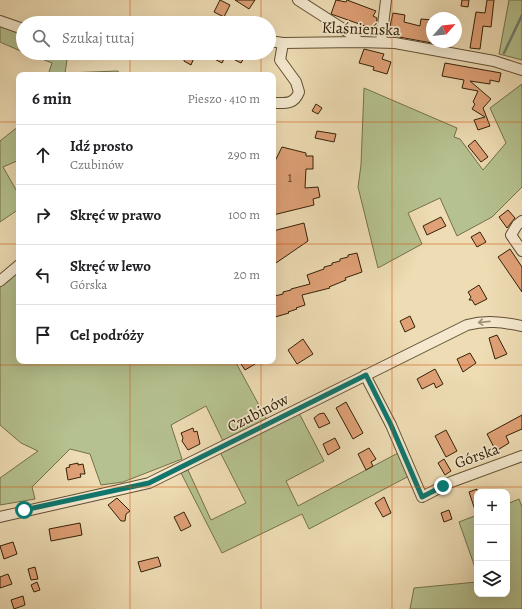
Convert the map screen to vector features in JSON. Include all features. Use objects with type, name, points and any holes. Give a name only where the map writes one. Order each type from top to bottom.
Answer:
[{"type":"street","points":[[298,0],[351,34],[359,42]]},
{"type":"street","points":[[381,42],[386,0]]},
{"type":"street","points":[[0,21],[16,27]]},
{"type":"street","name":"Klaśnieńska","points":[[276,42],[381,42],[494,61],[522,70]]},
{"type":"street","points":[[276,103],[290,103],[294,101],[299,92],[296,82],[280,60],[283,43]]},
{"type":"street","points":[[522,221],[516,225],[511,235],[522,251]]},
{"type":"street","points":[[0,281],[16,268]]},
{"type":"street","name":"Czubinów","points":[[0,517],[149,483],[466,325],[481,321],[495,321],[522,326]]},
{"type":"street","name":"Górska","points":[[366,375],[391,425],[422,497],[451,482],[522,456]]},
{"type":"green space","points":[[509,0],[522,0],[522,60],[499,54]]},
{"type":"green space","points":[[0,26],[16,30],[16,49],[0,42]]},
{"type":"green space","points":[[44,60],[67,60],[65,72],[49,72],[52,63]]},
{"type":"green space","points":[[118,71],[118,72],[92,72]]},
{"type":"green space","points":[[522,84],[522,187],[492,217],[457,236],[440,198],[408,213],[422,244],[378,268],[358,187],[361,165],[364,88],[457,128],[454,137],[460,139],[483,170],[506,143],[490,108]]},
{"type":"green space","points":[[16,128],[16,161],[3,167],[16,190],[16,211],[0,222],[0,141]]},
{"type":"green space","points":[[16,271],[16,364],[237,364],[267,420],[223,441],[206,406],[171,425],[182,459],[123,482],[101,485],[90,454],[70,449],[32,487],[35,499],[0,505],[0,478],[38,451],[21,443],[0,425],[0,284]]},
{"type":"green space","points":[[299,413],[324,461],[286,481],[298,506],[398,453],[409,476],[309,529],[302,514],[222,553],[181,473],[188,470],[211,520],[246,503],[220,452]]},
{"type":"green space","points":[[519,499],[522,507],[522,609],[410,609],[414,588],[474,582],[474,597],[510,597],[510,503]]},
{"type":"green space","points":[[474,516],[474,564],[459,522]]},
{"type":"building","points":[[220,0],[230,5],[224,16],[214,12]]},
{"type":"building","points":[[235,0],[255,0],[249,9]]},
{"type":"building","points":[[336,0],[346,2],[347,0],[376,11],[373,16],[377,18],[375,33],[364,30],[365,26],[331,14]]},
{"type":"building","points":[[462,0],[469,0],[468,7],[461,6]]},
{"type":"building","points":[[487,0],[494,0],[491,27],[483,26],[480,49],[470,48],[476,12],[485,13]]},
{"type":"building","points":[[393,13],[405,15],[404,22],[420,26],[421,19],[426,19],[426,42],[388,35]]},
{"type":"building","points":[[364,49],[384,54],[382,59],[391,62],[387,74],[373,70],[374,67],[359,63]]},
{"type":"building","points":[[184,60],[193,60],[191,65]]},
{"type":"building","points":[[216,60],[224,60],[222,63]]},
{"type":"building","points":[[235,60],[243,60],[241,63]]},
{"type":"building","points":[[445,63],[501,73],[499,82],[490,80],[490,84],[470,81],[491,99],[483,108],[490,126],[478,130],[474,120],[485,117],[472,109],[475,104],[473,102],[478,91],[462,88],[464,80],[442,76]]},
{"type":"building","points":[[316,104],[322,108],[318,114],[312,111]]},
{"type":"building","points":[[317,131],[336,134],[334,142],[315,138]]},
{"type":"building","points":[[475,140],[488,157],[481,162],[468,146]]},
{"type":"building","points":[[282,147],[306,153],[306,156],[313,156],[313,169],[306,169],[305,188],[318,187],[320,197],[313,199],[314,205],[276,214],[276,159]]},
{"type":"building","points":[[508,210],[515,218],[507,228],[499,217]]},
{"type":"building","points":[[441,217],[446,226],[427,235],[423,226]]},
{"type":"building","points":[[304,223],[308,241],[276,263],[276,230]]},
{"type":"building","points":[[480,232],[486,242],[477,247],[471,237]]},
{"type":"building","points":[[510,249],[522,267],[522,292],[498,257]]},
{"type":"building","points":[[357,253],[362,272],[345,278],[346,280],[329,287],[330,288],[302,295],[305,305],[288,312],[289,313],[276,317],[276,296],[283,294],[283,292],[291,289],[310,284],[307,275],[324,269],[324,267],[332,265],[332,263],[340,261],[340,259],[348,257],[348,255]]},
{"type":"building","points":[[479,285],[487,299],[475,305],[472,300],[469,300],[471,297],[468,292]]},
{"type":"building","points":[[410,316],[415,327],[405,332],[400,321]]},
{"type":"building","points":[[497,335],[507,354],[495,359],[489,338]]},
{"type":"building","points":[[303,339],[313,354],[297,364],[288,350]]},
{"type":"building","points":[[470,353],[476,363],[463,372],[457,359]]},
{"type":"building","points":[[241,364],[255,364],[245,370]]},
{"type":"building","points":[[435,369],[443,384],[436,388],[434,383],[422,389],[417,379]]},
{"type":"building","points":[[346,402],[363,433],[353,439],[336,408]]},
{"type":"building","points":[[324,413],[330,423],[319,428],[314,418],[319,414]]},
{"type":"building","points":[[522,415],[522,429],[506,436],[509,443],[496,451],[487,434]]},
{"type":"building","points":[[193,428],[194,432],[197,431],[200,444],[188,450],[182,441],[183,438],[181,433]]},
{"type":"building","points":[[446,430],[457,451],[446,457],[435,436]]},
{"type":"building","points":[[335,438],[340,448],[328,455],[323,444]]},
{"type":"building","points":[[369,448],[376,459],[371,462],[373,466],[366,470],[358,454]]},
{"type":"building","points":[[444,459],[451,471],[445,475],[438,463]]},
{"type":"building","points":[[78,463],[78,465],[83,464],[85,474],[80,474],[81,477],[68,480],[66,468],[70,467],[69,465]]},
{"type":"building","points":[[474,490],[474,507],[469,492]]},
{"type":"building","points":[[384,497],[391,513],[383,517],[375,503]]},
{"type":"building","points":[[117,498],[130,511],[126,514],[125,521],[121,521],[108,505]]},
{"type":"building","points":[[449,510],[452,519],[444,522],[441,513]]},
{"type":"building","points":[[184,512],[191,526],[181,531],[174,517]]},
{"type":"building","points":[[80,523],[82,535],[51,541],[49,529]]},
{"type":"building","points":[[13,542],[17,554],[4,559],[0,546]]},
{"type":"building","points":[[158,557],[161,566],[141,572],[138,562]]},
{"type":"building","points":[[35,567],[38,579],[31,580],[28,569]]},
{"type":"building","points":[[8,574],[12,584],[0,588],[0,577]]},
{"type":"building","points":[[37,582],[40,590],[34,592],[31,585]]},
{"type":"building","points":[[23,596],[25,605],[14,609],[11,600]]},
{"type":"waterway","points":[[504,53],[522,15]]},
{"type":"route","points":[[24,510],[149,483],[168,475],[366,375],[391,425],[422,497],[443,486]]}]
